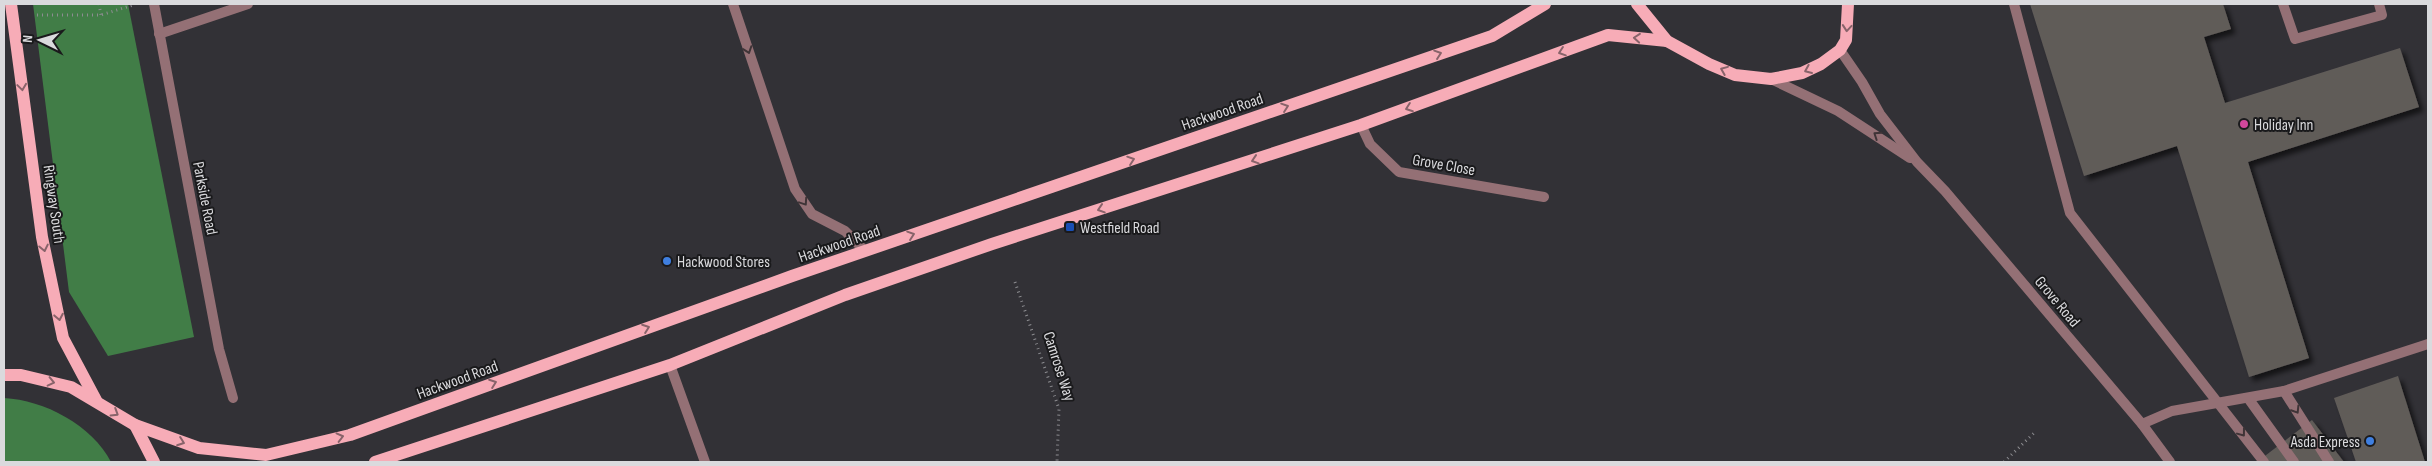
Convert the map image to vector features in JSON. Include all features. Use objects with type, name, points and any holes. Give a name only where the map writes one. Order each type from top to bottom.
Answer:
[{"type":"main road","name":"Ringway South","points":[[11,4],[42,237],[63,338],[96,400]]},
{"type":"main road","name":"Hackwood Road","points":[[4,375],[21,375],[71,387],[96,400],[135,425],[199,448],[266,455],[350,435],[865,251],[1492,36],[1544,4]]},
{"type":"main road","points":[[1637,4],[1667,41],[1709,64],[1736,75],[1771,79],[1802,73],[1821,64],[1840,50],[1846,40],[1848,4]]},
{"type":"main road","points":[[375,462],[670,365],[845,294],[1002,241],[1361,125],[1608,36],[1667,41]]},
{"type":"main road","points":[[135,425],[154,462]]},
{"type":"street","name":"Parkside Road","points":[[154,4],[219,349],[233,398]]},
{"type":"street","points":[[159,34],[248,4]]},
{"type":"street","points":[[732,4],[795,189],[812,214],[845,231],[865,251]]},
{"type":"street","points":[[2014,4],[2070,213],[2264,462]]},
{"type":"street","points":[[2283,4],[2295,39],[2382,15],[2379,4]]},
{"type":"street","name":"Grove Road","points":[[1840,50],[1862,82],[1880,114],[1917,162],[1945,191],[2142,424],[2170,462]]},
{"type":"street","name":"Grove Road","points":[[1771,79],[1838,111],[1917,162]]},
{"type":"street","name":"Grove Close","points":[[1361,125],[1370,144],[1398,172],[1544,197]]},
{"type":"street","points":[[2142,424],[2172,411],[2220,404],[2284,391],[2428,344]]},
{"type":"street","points":[[670,365],[705,462]]},
{"type":"street","points":[[2284,391],[2329,462]]},
{"type":"street","points":[[2248,398],[2294,462]]},
{"type":"path","points":[[98,4],[101,15]]},
{"type":"path","points":[[37,15],[101,15],[137,4]]},
{"type":"path","name":"Camrose Way","points":[[1015,282],[1060,408],[1057,462]]},
{"type":"path","points":[[2004,462],[2035,432]]},
{"type":"green space","points":[[33,4],[128,4],[194,337],[108,356],[69,292]]},
{"type":"green space","points":[[4,398],[35,404],[65,417],[92,437],[111,462],[4,462]]},
{"type":"building","points":[[2030,4],[2223,4],[2231,29],[2204,37],[2225,103],[2400,48],[2419,107],[2248,162],[2309,358],[2249,377],[2177,146],[2084,176]]},
{"type":"building","points":[[2398,376],[2425,462],[2356,462],[2334,398]]},
{"type":"building","points":[[2312,420],[2344,462],[2257,462]]},
{"type":"place","name":"Holiday Inn","points":[[2244,124]]},
{"type":"place","name":"Westfield Road","points":[[1070,227]]},
{"type":"place","name":"Hackwood Stores","points":[[667,261]]},
{"type":"place","name":"Asda Express","points":[[2370,441]]}]
